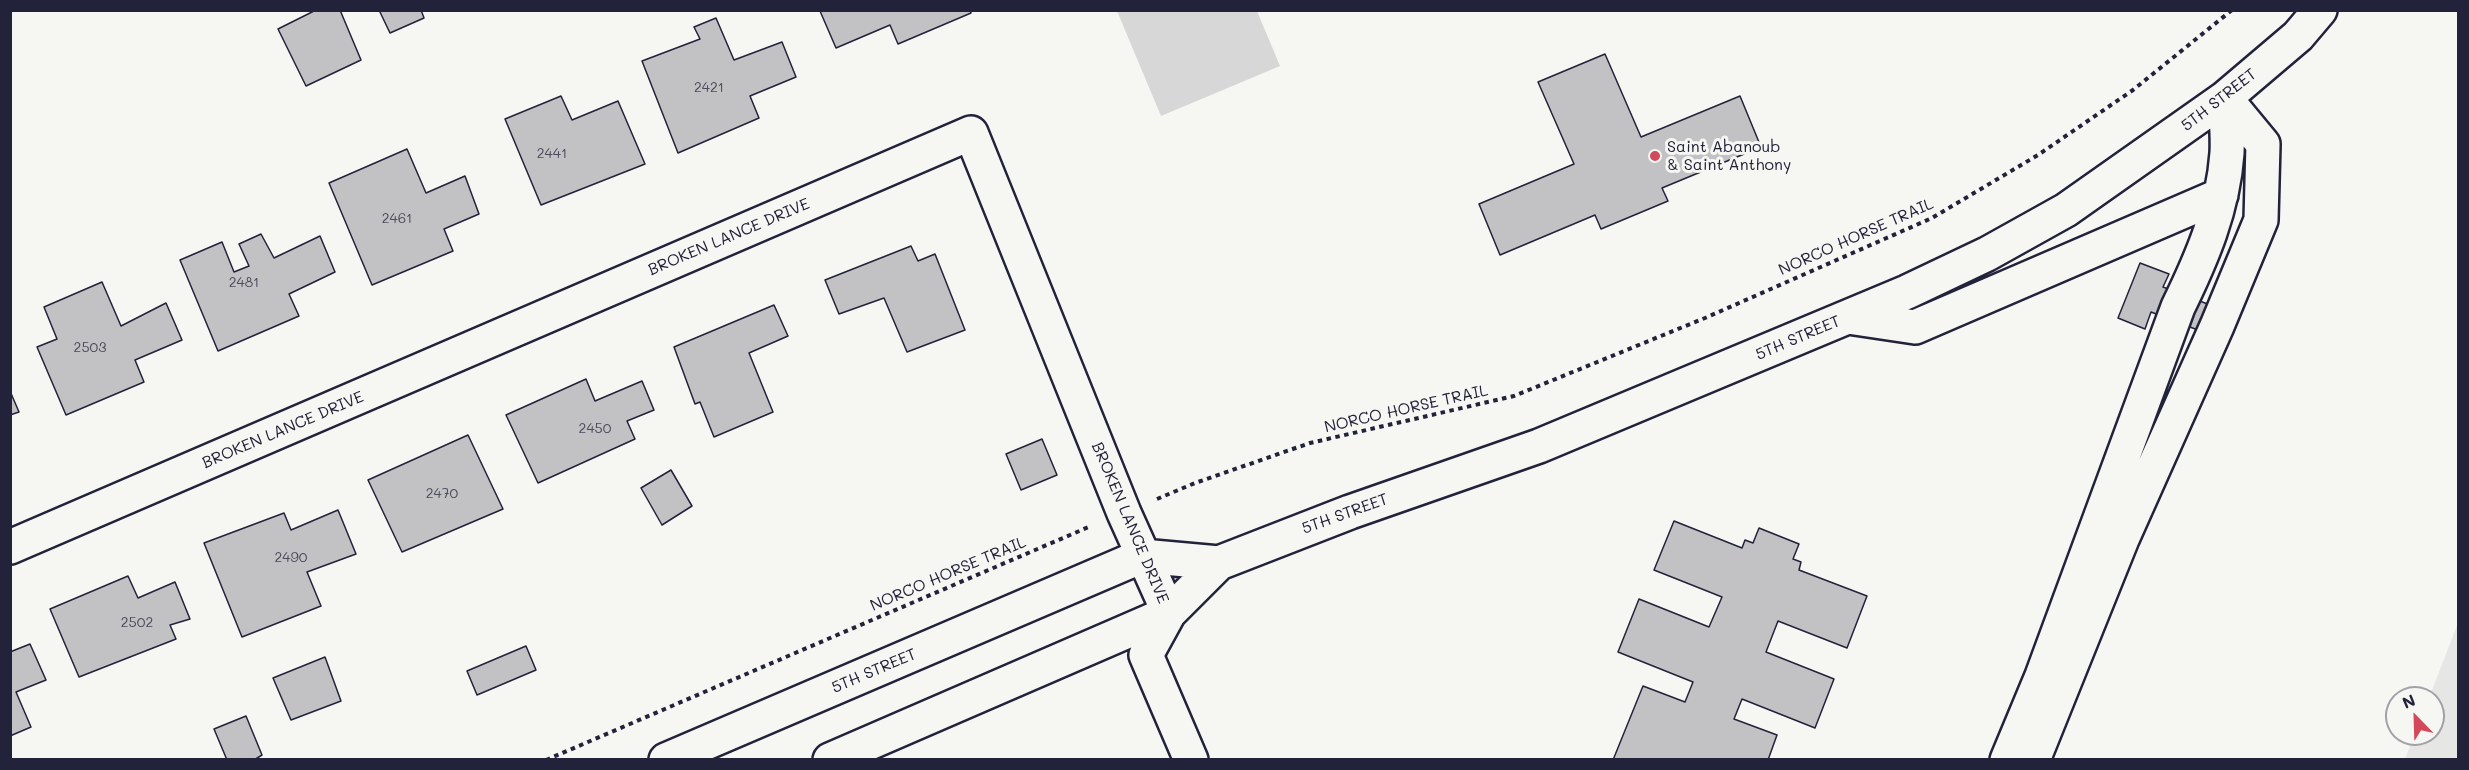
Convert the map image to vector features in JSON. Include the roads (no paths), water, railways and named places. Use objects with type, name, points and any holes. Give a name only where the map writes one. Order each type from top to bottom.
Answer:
[{"type":"street","name":"5TH STREET","points":[[830,759],[1168,613],[1219,563],[1350,512],[1539,446],[1907,292],[1987,254],[2066,210],[2225,98],[2298,36],[2320,10]]},
{"type":"street","points":[[2007,759],[2042,676],[2178,307],[2202,257],[2222,195],[2227,152],[2225,98]]},
{"type":"street","points":[[2034,759],[2122,539],[2217,326],[2261,220],[2263,144],[2225,98]]},
{"type":"street","name":"BROKEN LANCE DRIVE","points":[[10,547],[971,133],[1124,513],[1168,613]]},
{"type":"street","points":[[1848,317],[1915,327],[2222,195]]},
{"type":"street","name":"5TH STREET","points":[[666,759],[1142,556],[1219,563]]},
{"type":"street","points":[[1168,613],[1146,655],[1191,759]]},
{"type":"place","name":"Saint Abanoub & Saint Anthony","points":[[1655,156]]}]
